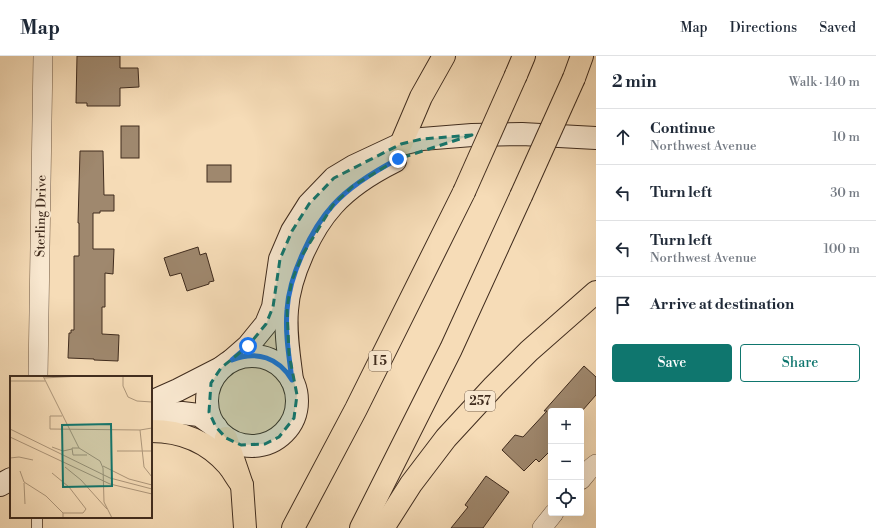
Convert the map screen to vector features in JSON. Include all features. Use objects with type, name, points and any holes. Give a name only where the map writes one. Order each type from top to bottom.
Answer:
[{"type":"highway","points":[[401,144],[421,97],[444,56]]},
{"type":"highway","points":[[361,528],[451,350],[574,78],[582,56]]},
{"type":"highway","name":"I 5","points":[[293,528],[356,409],[464,192],[520,66]]},
{"type":"highway","name":"257","points":[[383,528],[411,484],[446,438],[529,351],[596,292]]},
{"type":"highway","points":[[152,431],[163,431],[179,434],[194,439],[219,455],[229,466],[242,486]]},
{"type":"highway","points":[[221,433],[242,486],[246,528]]},
{"type":"main road","points":[[221,433],[208,412],[207,396],[211,383],[227,364],[248,346],[266,324],[273,307],[280,260],[292,231],[309,204],[334,178],[354,166],[401,144],[422,138],[522,134],[596,138]]},
{"type":"main road","points":[[292,380],[286,328],[287,308],[292,280],[317,227],[329,210],[353,186],[376,170],[398,159],[472,135]]},
{"type":"main road","points":[[152,402],[178,390],[240,357],[262,356],[277,362],[288,373],[296,387],[298,403],[297,411],[290,426],[279,437],[272,442],[249,446],[237,444],[199,416],[182,413],[164,414],[152,420]]},
{"type":"main road","points":[[0,485],[10,480]]},
{"type":"street","name":"Sterling Drive","points":[[38,376],[43,56]]},
{"type":"street","points":[[584,476],[596,464]]},
{"type":"street","points":[[542,528],[552,516]]},
{"type":"highlighted area","points":[[472,135],[398,159],[353,186],[333,205],[303,254],[292,280],[287,308],[289,354],[297,395],[294,418],[279,437],[265,444],[241,445],[226,438],[216,427],[209,412],[211,383],[221,368],[248,346],[266,324],[273,307],[280,259],[292,231],[309,204],[334,178],[401,144],[422,139]]},
{"type":"building","points":[[77,56],[120,56],[120,68],[138,68],[139,87],[120,88],[120,106],[87,106],[87,103],[76,103]]},
{"type":"building","points":[[121,126],[139,126],[139,158],[121,158]]},
{"type":"building","points":[[80,151],[103,151],[104,195],[114,195],[114,211],[100,211],[100,213],[93,213],[93,249],[114,249],[113,274],[105,273],[105,307],[102,307],[102,334],[119,335],[118,361],[68,358],[69,333],[71,333],[71,330],[74,330],[74,256],[79,256],[78,223]]},
{"type":"building","points":[[207,165],[231,165],[231,182],[207,182]]},
{"type":"building","points":[[198,247],[200,255],[206,253],[214,281],[187,291],[181,273],[170,276],[164,258]]},
{"type":"building","points":[[584,366],[596,377],[596,395],[584,409],[548,408],[548,453],[539,462],[536,459],[524,471],[502,450],[515,435],[523,437],[547,411],[544,411]]},
{"type":"building","points":[[486,476],[509,492],[483,528],[451,528],[468,507],[465,505]]},
{"type":"route","points":[[248,346],[232,360],[240,357],[262,356],[277,362],[283,367],[292,380],[286,328],[287,308],[292,280],[303,254],[317,227],[333,205],[353,186],[376,170],[398,159]]}]
